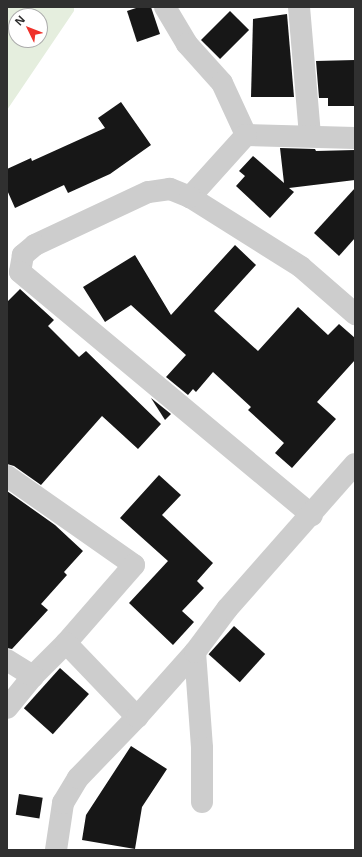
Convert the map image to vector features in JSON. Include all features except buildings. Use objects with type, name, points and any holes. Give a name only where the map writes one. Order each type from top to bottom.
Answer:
[{"type":"street","points":[[165,7],[187,44],[222,84],[246,135]]},
{"type":"street","points":[[299,7],[310,136]]},
{"type":"street","points":[[190,196],[246,135],[355,138]]},
{"type":"street","points":[[312,515],[20,272],[23,255],[35,245],[148,192],[170,189],[190,196],[301,266],[355,314]]},
{"type":"street","points":[[56,850],[63,803],[78,778],[137,717],[194,652],[228,609],[312,515],[355,464]]},
{"type":"street","points":[[7,476],[134,565],[66,643],[33,676],[7,708]]},
{"type":"street","points":[[66,643],[137,717]]},
{"type":"street","points":[[194,652],[202,748],[202,802]]},
{"type":"street","points":[[7,660],[33,676]]},
{"type":"green space","points":[[7,7],[74,7],[74,11],[7,110]]}]
